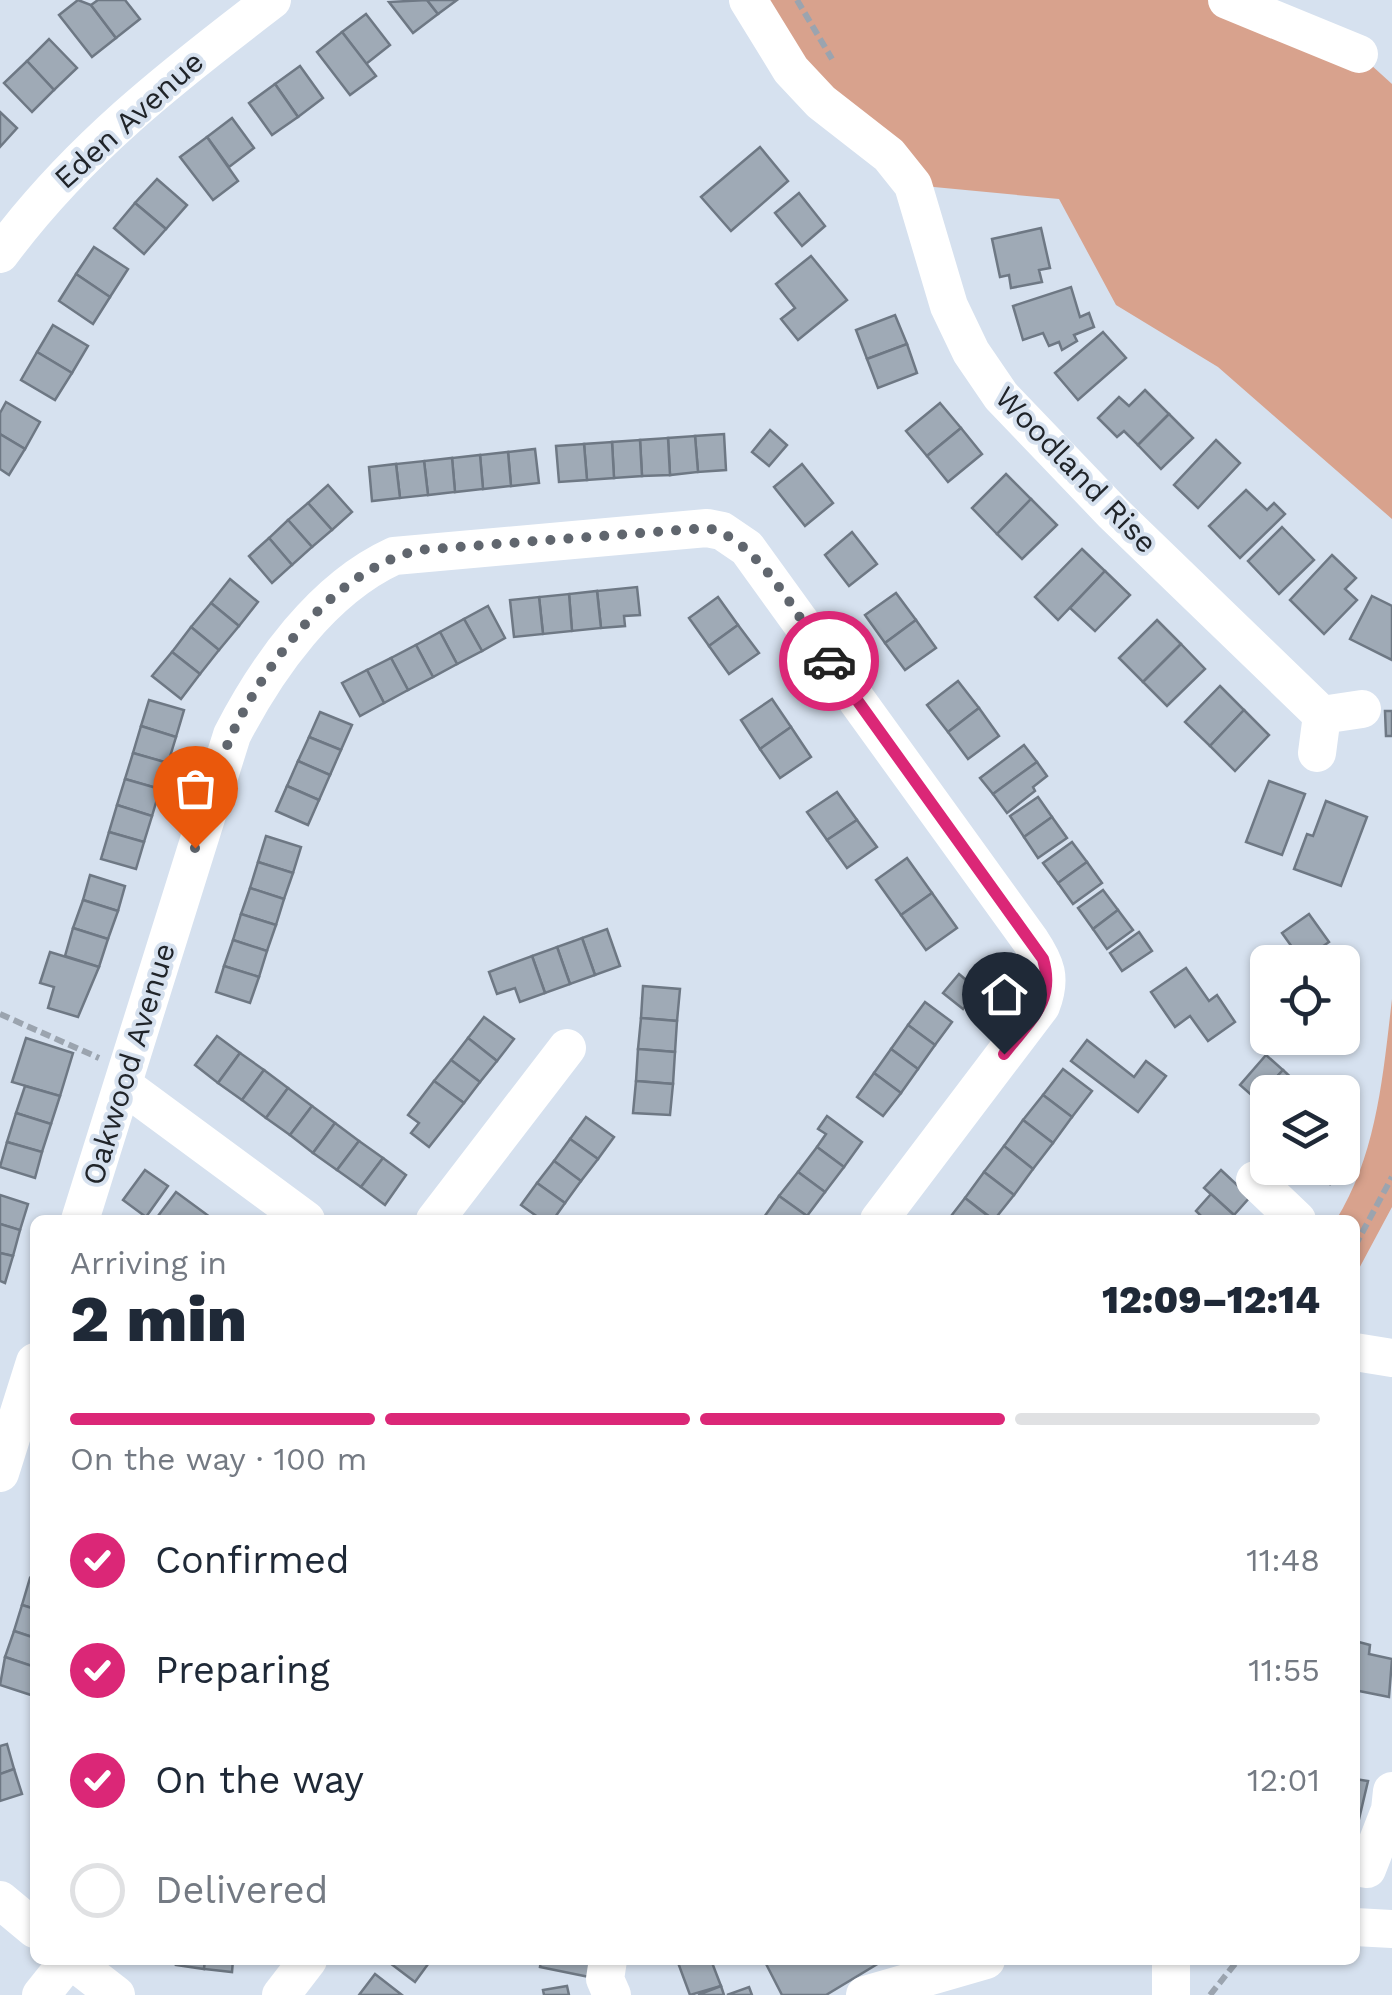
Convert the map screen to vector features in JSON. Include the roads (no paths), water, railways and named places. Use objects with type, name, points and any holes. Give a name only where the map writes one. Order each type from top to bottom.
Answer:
[{"type":"street","name":"Eden Avenue","points":[[0,254],[32,211],[90,147],[151,93],[272,0]]},
{"type":"street","name":"Woodland Rise","points":[[748,0],[791,70],[820,102],[888,155],[913,186],[949,306],[971,352],[1001,396],[1113,512],[1322,715]]},
{"type":"street","points":[[1226,0],[1358,54]]},
{"type":"street","name":"Oakwood Avenue","points":[[82,1215],[218,774],[249,702],[296,639],[370,567],[419,550],[707,528],[734,538],[756,560],[1030,940],[1043,959],[1050,983],[1040,1006],[883,1215]]},
{"type":"street","points":[[1317,753],[1322,715],[1362,709]]},
{"type":"street","points":[[439,1215],[566,1048]]},
{"type":"street","points":[[125,1078],[300,1215]]},
{"type":"street","points":[[1263,1185],[1311,1214]]},
{"type":"street","points":[[1360,1353],[1392,1358]]},
{"type":"street","points":[[0,1472],[30,1378]]},
{"type":"street","points":[[1360,1868],[1367,1869],[1390,1810],[1392,1791]]},
{"type":"street","points":[[0,1900],[30,1926]]},
{"type":"street","points":[[1360,1927],[1392,1929]]},
{"type":"street","points":[[40,1995],[66,1965]]},
{"type":"street","points":[[77,1965],[116,1995]]},
{"type":"street","points":[[281,1995],[304,1965]]},
{"type":"street","points":[[607,1965],[605,1980],[612,1995]]},
{"type":"street","points":[[1171,1965],[1171,1995]]},
{"type":"street","points":[[865,1995],[966,1970]]}]
